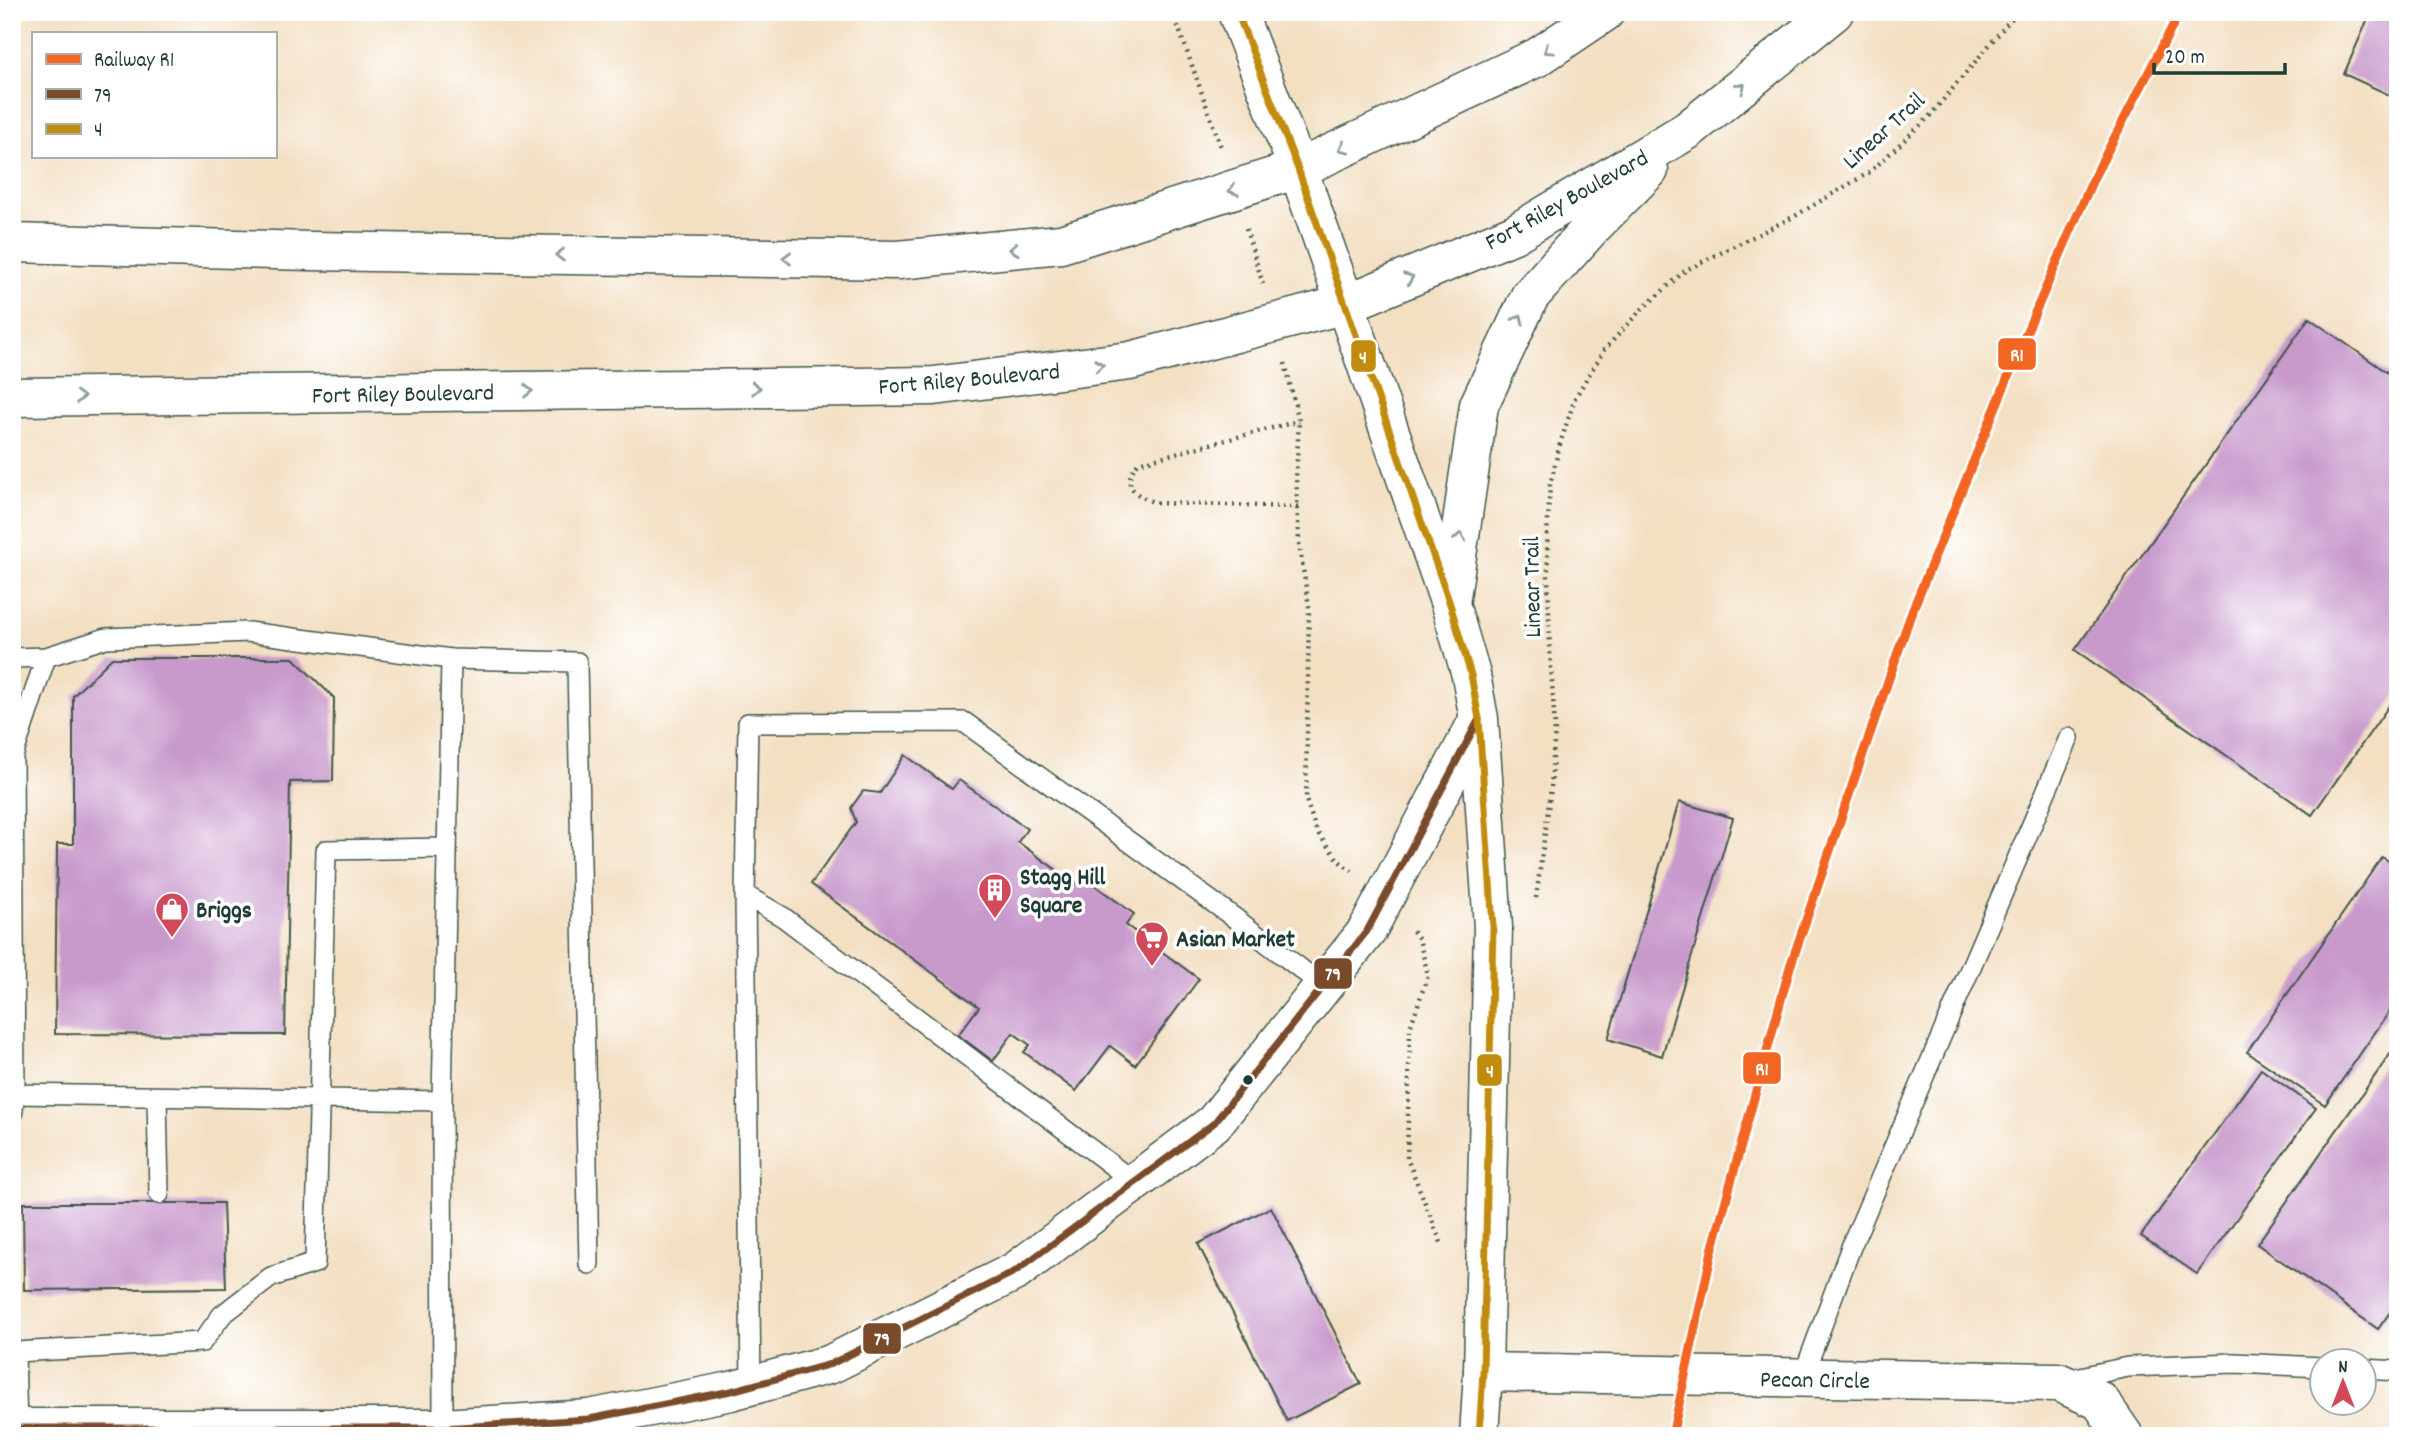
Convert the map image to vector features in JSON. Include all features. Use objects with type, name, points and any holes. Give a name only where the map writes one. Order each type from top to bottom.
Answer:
[{"type":"main road","points":[[1237,12],[1298,169],[1450,604],[1471,675],[1479,719],[1493,927],[1483,1373],[1479,1436]]},
{"type":"main road","points":[[12,243],[310,251],[898,260],[1061,244],[1298,169],[1538,57],[1605,12]]},
{"type":"main road","name":"Fort Riley Boulevard","points":[[12,397],[934,386],[1130,361],[1346,304],[1514,234],[1688,130],[1834,12]]},
{"type":"main road","points":[[1450,604],[1479,405],[1530,296],[1591,228],[1688,130]]},
{"type":"main road","points":[[14,1428],[238,1432],[443,1428],[589,1419],[751,1386],[831,1364],[1016,1271],[1214,1123],[1367,931],[1479,719]]},
{"type":"main road","name":"Pecan Circle","points":[[1483,1373],[2058,1382],[2100,1401],[2124,1436]]},
{"type":"lane","points":[[12,658],[46,657],[106,638],[248,632],[451,659],[577,662],[589,1264]]},
{"type":"lane","points":[[12,1117],[15,1094],[13,756],[46,657]]},
{"type":"lane","points":[[443,1428],[442,1101],[451,659]]},
{"type":"lane","points":[[751,1386],[745,895],[748,723],[964,722],[1236,919],[1323,986]]},
{"type":"lane","points":[[1802,1379],[1852,1247],[2069,738]]},
{"type":"lane","points":[[14,1428],[14,1350],[202,1342],[222,1315],[271,1277],[315,1263],[326,850],[447,848]]},
{"type":"lane","points":[[745,895],[783,917],[1134,1182]]},
{"type":"lane","points":[[15,1094],[442,1101]]},
{"type":"lane","points":[[157,1097],[159,1194]]},
{"type":"lane","points":[[2058,1382],[2128,1367],[2234,1363],[2308,1366]]},
{"type":"lane","points":[[2378,1370],[2398,1371]]},
{"type":"path","name":"Linear Trail","points":[[1535,903],[1551,788],[1555,729],[1547,536],[1550,485],[1575,398],[1604,350],[1640,311],[1686,270],[1794,216],[1870,172],[1928,118],[2017,12]]},
{"type":"path","points":[[1296,476],[1299,421],[1138,463],[1130,473],[1130,485],[1138,496],[1156,503],[1298,508]]},
{"type":"building","points":[[2371,12],[2398,12],[2398,99],[2344,74]]},
{"type":"building","points":[[2309,318],[2398,380],[2398,693],[2312,815],[2075,650]]},
{"type":"building","name":"Briggs","points":[[112,658],[293,658],[334,698],[333,781],[290,782],[285,1035],[55,1034],[57,844],[73,844],[73,696]]},
{"type":"building","name":"Stagg Hill Square","points":[[905,755],[952,789],[959,780],[1027,829],[1018,842],[1076,884],[1082,876],[1134,914],[1126,925],[1199,979],[1135,1065],[1110,1046],[1076,1091],[1024,1052],[1030,1045],[1013,1033],[993,1061],[958,1035],[979,1007],[811,884],[856,822],[851,808],[863,791],[880,793]]},
{"type":"building","points":[[1679,802],[1733,818],[1662,1056],[1608,1039]]},
{"type":"building","points":[[2382,857],[2398,867],[2398,999],[2325,1105],[2247,1052]]},
{"type":"building","points":[[2398,1043],[2398,1301],[2378,1329],[2257,1244]]},
{"type":"building","points":[[2261,1069],[2316,1108],[2197,1274],[2141,1236]]},
{"type":"building","points":[[23,1203],[223,1203],[226,1288],[24,1290]]},
{"type":"building","points":[[1271,1207],[1361,1384],[1287,1421],[1198,1244]]},
{"type":"rail line","name":"R1","points":[[1672,1436],[1712,1251],[1790,967],[1911,614],[2024,338],[2094,177],[2180,12]]},
{"type":"transit line","name":"4","points":[[1237,12],[1298,169],[1450,604],[1471,675],[1479,719],[1493,927],[1483,1372],[1479,1436]]},
{"type":"transit line","name":"79","points":[[12,1428],[443,1428],[589,1419],[731,1391],[831,1364],[1016,1271],[1214,1123],[1367,931],[1479,719]]},
{"type":"place","name":"Stagg Hill Square","points":[[995,920]]},
{"type":"place","name":"Briggs","points":[[172,939]]},
{"type":"place","name":"Asian Market","points":[[1152,968]]}]
